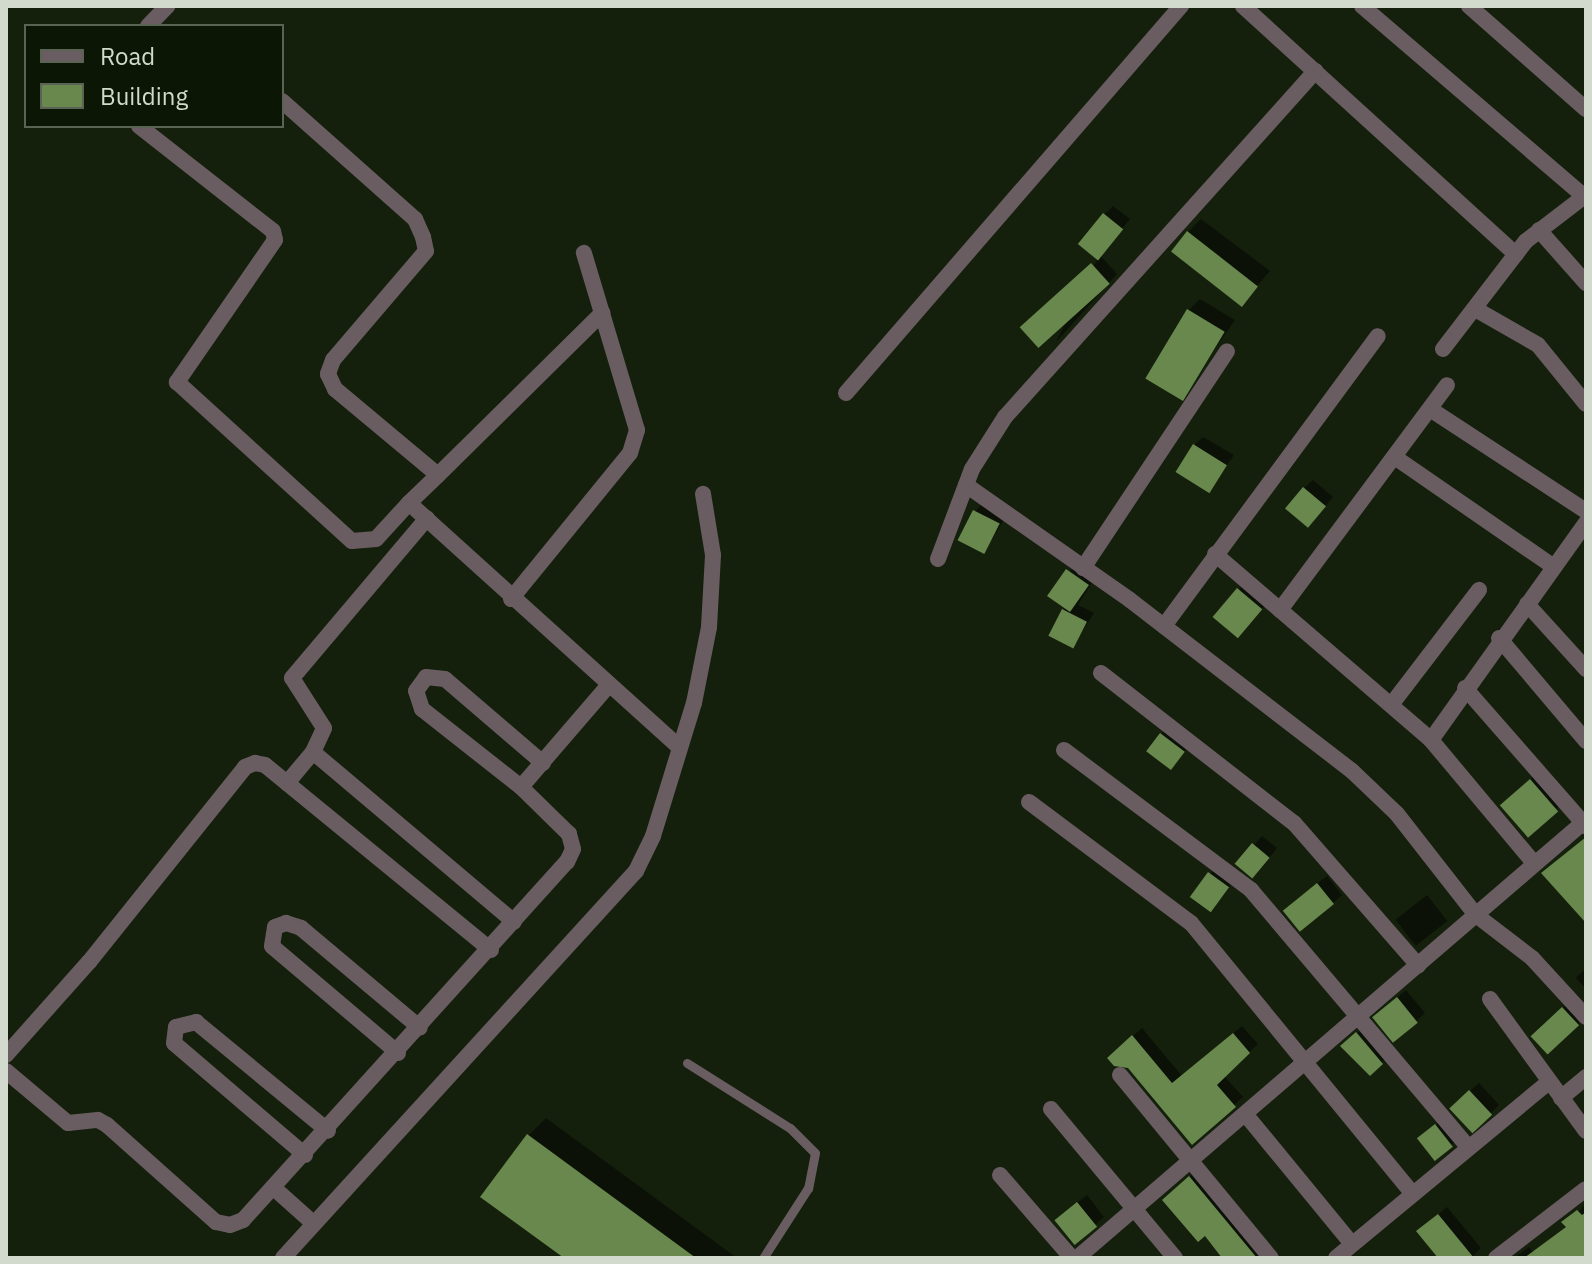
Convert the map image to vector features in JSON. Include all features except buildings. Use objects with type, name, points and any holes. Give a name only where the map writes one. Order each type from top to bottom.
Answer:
[{"type":"street","points":[[150,24],[167,6]]},
{"type":"street","points":[[846,393],[1181,6]]},
{"type":"street","points":[[1243,6],[1516,254]]},
{"type":"street","points":[[1362,6],[1585,195],[1539,230],[1516,254],[1477,310],[1443,349]]},
{"type":"street","points":[[1469,6],[1586,109]]},
{"type":"street","points":[[938,559],[966,485],[1005,417],[1315,71]]},
{"type":"street","points":[[284,103],[415,219],[423,237],[426,251],[333,360],[328,374],[335,389],[438,475]]},
{"type":"street","points":[[142,128],[273,231],[275,240],[177,382],[352,541],[376,539],[602,313]]},
{"type":"street","points":[[1539,230],[1586,283]]},
{"type":"street","points":[[511,599],[630,453],[637,430],[584,253]]},
{"type":"street","points":[[1477,310],[1538,345],[1586,404]]},
{"type":"street","points":[[1164,626],[1378,336]]},
{"type":"street","points":[[1083,568],[1227,351]]},
{"type":"street","points":[[1280,610],[1396,458],[1447,385]]},
{"type":"street","points":[[1430,409],[1586,511]]},
{"type":"street","points":[[1396,458],[1554,567]]},
{"type":"street","points":[[966,485],[1164,626],[1372,788],[1476,915],[1532,958],[1586,1017]]},
{"type":"street","points":[[283,1258],[636,871],[653,836],[694,703],[714,589],[703,494]]},
{"type":"street","points":[[409,503],[607,687],[679,747]]},
{"type":"street","points":[[287,783],[313,752],[324,728],[295,690],[292,678],[427,518]]},
{"type":"street","points":[[1431,740],[1499,638],[1586,523]]},
{"type":"street","points":[[1215,554],[1431,740],[1534,863]]},
{"type":"street","points":[[1391,705],[1479,590]]},
{"type":"street","points":[[1527,604],[1586,669]]},
{"type":"street","points":[[1499,638],[1586,741]]},
{"type":"street","points":[[1101,673],[1294,823],[1418,965]]},
{"type":"street","points":[[6,1071],[68,1123],[98,1120],[107,1125],[216,1222],[230,1225],[243,1220],[275,1189],[491,950],[567,862],[573,849],[569,834],[521,787],[422,709],[416,691],[426,677],[445,679],[543,763]]},
{"type":"street","points":[[521,787],[607,687]]},
{"type":"street","points":[[1000,1175],[1075,1258],[1246,1115],[1534,863],[1585,823],[1465,688]]},
{"type":"street","points":[[1064,750],[1251,890],[1360,1014],[1468,1147]]},
{"type":"street","points":[[313,752],[514,922]]},
{"type":"street","points":[[6,1055],[89,962],[245,767],[265,765],[491,950]]},
{"type":"street","points":[[1029,802],[1191,923],[1411,1192]]},
{"type":"street","points":[[398,1053],[272,946],[275,927],[286,923],[301,928],[420,1028]]},
{"type":"street","points":[[1490,999],[1586,1131]]},
{"type":"street","points":[[305,1155],[174,1043],[176,1027],[196,1022],[328,1131]]},
{"type":"street","points":[[1120,1075],[1188,1164],[1271,1258]]},
{"type":"street","points":[[1561,1098],[1586,1077]]},
{"type":"street","points":[[1336,1258],[1411,1192],[1549,1082]]},
{"type":"street","points":[[1051,1109],[1175,1258]]},
{"type":"street","points":[[1246,1115],[1352,1244]]},
{"type":"street","points":[[275,1189],[313,1223]]},
{"type":"street","points":[[1496,1258],[1586,1189]]},
{"type":"lane","points":[[687,1063],[790,1128],[815,1153],[808,1188],[763,1258]]}]
